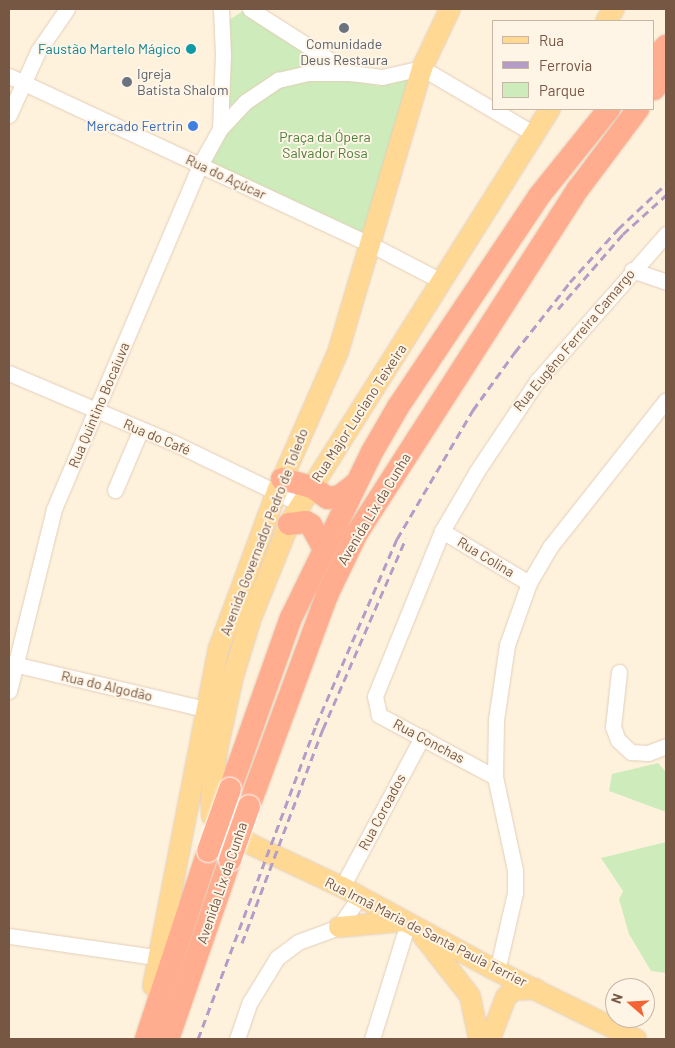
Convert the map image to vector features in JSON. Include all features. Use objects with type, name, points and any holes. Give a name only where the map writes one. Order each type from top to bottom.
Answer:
[{"type":"highway","points":[[655,58],[666,46]]},
{"type":"highway","points":[[655,88],[666,74]]},
{"type":"highway","name":"Avenida Lix da Cunha","points":[[146,1039],[208,850],[291,618],[354,485],[398,407],[508,241],[545,188],[608,110]]},
{"type":"highway","name":"Avenida Lix da Cunha","points":[[168,1039],[249,806],[327,595],[358,533],[578,189],[637,110]]},
{"type":"highway","points":[[279,485],[306,496],[334,498],[354,485]]},
{"type":"highway","points":[[289,524],[311,525],[323,548]]},
{"type":"highway","points":[[141,1039],[146,1011]]},
{"type":"main road","points":[[607,20],[614,9]]},
{"type":"main road","name":"Avenida Governador Pedro de Toledo","points":[[136,1039],[161,958],[205,709],[219,648],[279,485],[338,352],[372,245],[422,68],[446,10]]},
{"type":"main road","name":"Rua Major Luciano Teixeira","points":[[217,822],[212,816],[211,798],[219,741],[233,677],[249,626],[289,524],[443,282],[549,110]]},
{"type":"main road","name":"Rua Major Luciano Teixeira","points":[[219,648],[219,741]]},
{"type":"main road","name":"Rua Irmã Maria de Santa Paula Terrier","points":[[217,822],[250,844],[350,892],[497,971],[636,1039]]},
{"type":"main road","points":[[338,927],[410,924],[470,996],[479,1039]]},
{"type":"main road","points":[[484,1039],[497,971]]},
{"type":"main road","points":[[490,1039],[506,997],[514,990],[537,989]]},
{"type":"street","points":[[9,115],[38,50],[67,9]]},
{"type":"street","points":[[220,129],[224,55],[222,9]]},
{"type":"street","points":[[250,9],[269,15],[350,73]]},
{"type":"street","points":[[220,129],[245,102],[278,80],[309,73],[350,73],[382,76],[422,68],[492,109]]},
{"type":"street","name":"Rua do Açúcar","points":[[9,76],[372,245],[443,282]]},
{"type":"street","points":[[493,110],[534,134]]},
{"type":"street","name":"Rua Quintino Bocaiuva","points":[[9,691],[11,664],[54,509],[200,165],[220,129]]},
{"type":"street","name":"Rua Eugêno Ferreira Camargo","points":[[375,696],[442,531],[477,470],[536,381],[632,270],[666,234]]},
{"type":"street","points":[[632,270],[666,282]]},
{"type":"street","name":"Rua do Café","points":[[9,373],[279,485]]},
{"type":"street","points":[[497,971],[515,893],[515,870],[496,778],[499,683],[507,645],[529,583],[589,496],[666,400]]},
{"type":"street","points":[[115,490],[141,429]]},
{"type":"street","name":"Rua Colina","points":[[442,531],[529,583]]},
{"type":"street","name":"Rua do Algodão","points":[[11,664],[205,709]]},
{"type":"street","points":[[619,672],[613,727],[618,740],[631,752],[648,753],[666,746]]},
{"type":"street","name":"Rua Conchas","points":[[375,696],[379,715],[496,778]]},
{"type":"street","name":"Rua Coroados","points":[[338,927],[350,892],[422,737]]},
{"type":"street","points":[[372,1039],[410,924]]},
{"type":"street","points":[[237,1039],[250,1002],[277,958],[298,942],[338,927]]},
{"type":"street","points":[[9,936],[161,958]]},
{"type":"green space","points":[[243,11],[328,67],[260,87],[226,109],[226,22]]},
{"type":"green space","name":"Praça da Ópera Salvador Rosa","points":[[417,71],[366,236],[209,165],[214,145],[262,92],[295,81],[351,77],[378,86]]},
{"type":"green space","points":[[658,763],[666,772],[666,812],[609,791],[612,774]]},
{"type":"green space","points":[[666,842],[666,973],[651,971],[629,934],[619,899],[623,891],[601,858]]},
{"type":"railway","points":[[198,1039],[316,725],[397,539],[473,410],[515,352],[570,282],[618,229],[666,184]]},
{"type":"railway","points":[[558,309],[623,234],[666,195]]},
{"type":"railway","points":[[242,943],[323,729],[406,538]]},
{"type":"place","name":"Comunidade Deus Restaura","points":[[344,28]]},
{"type":"place","name":"Faustão Martelo Mágico","points":[[191,49]]},
{"type":"place","name":"Igreja Batista Shalom","points":[[127,82]]},
{"type":"place","name":"Mercado Fertrin","points":[[193,126]]}]
